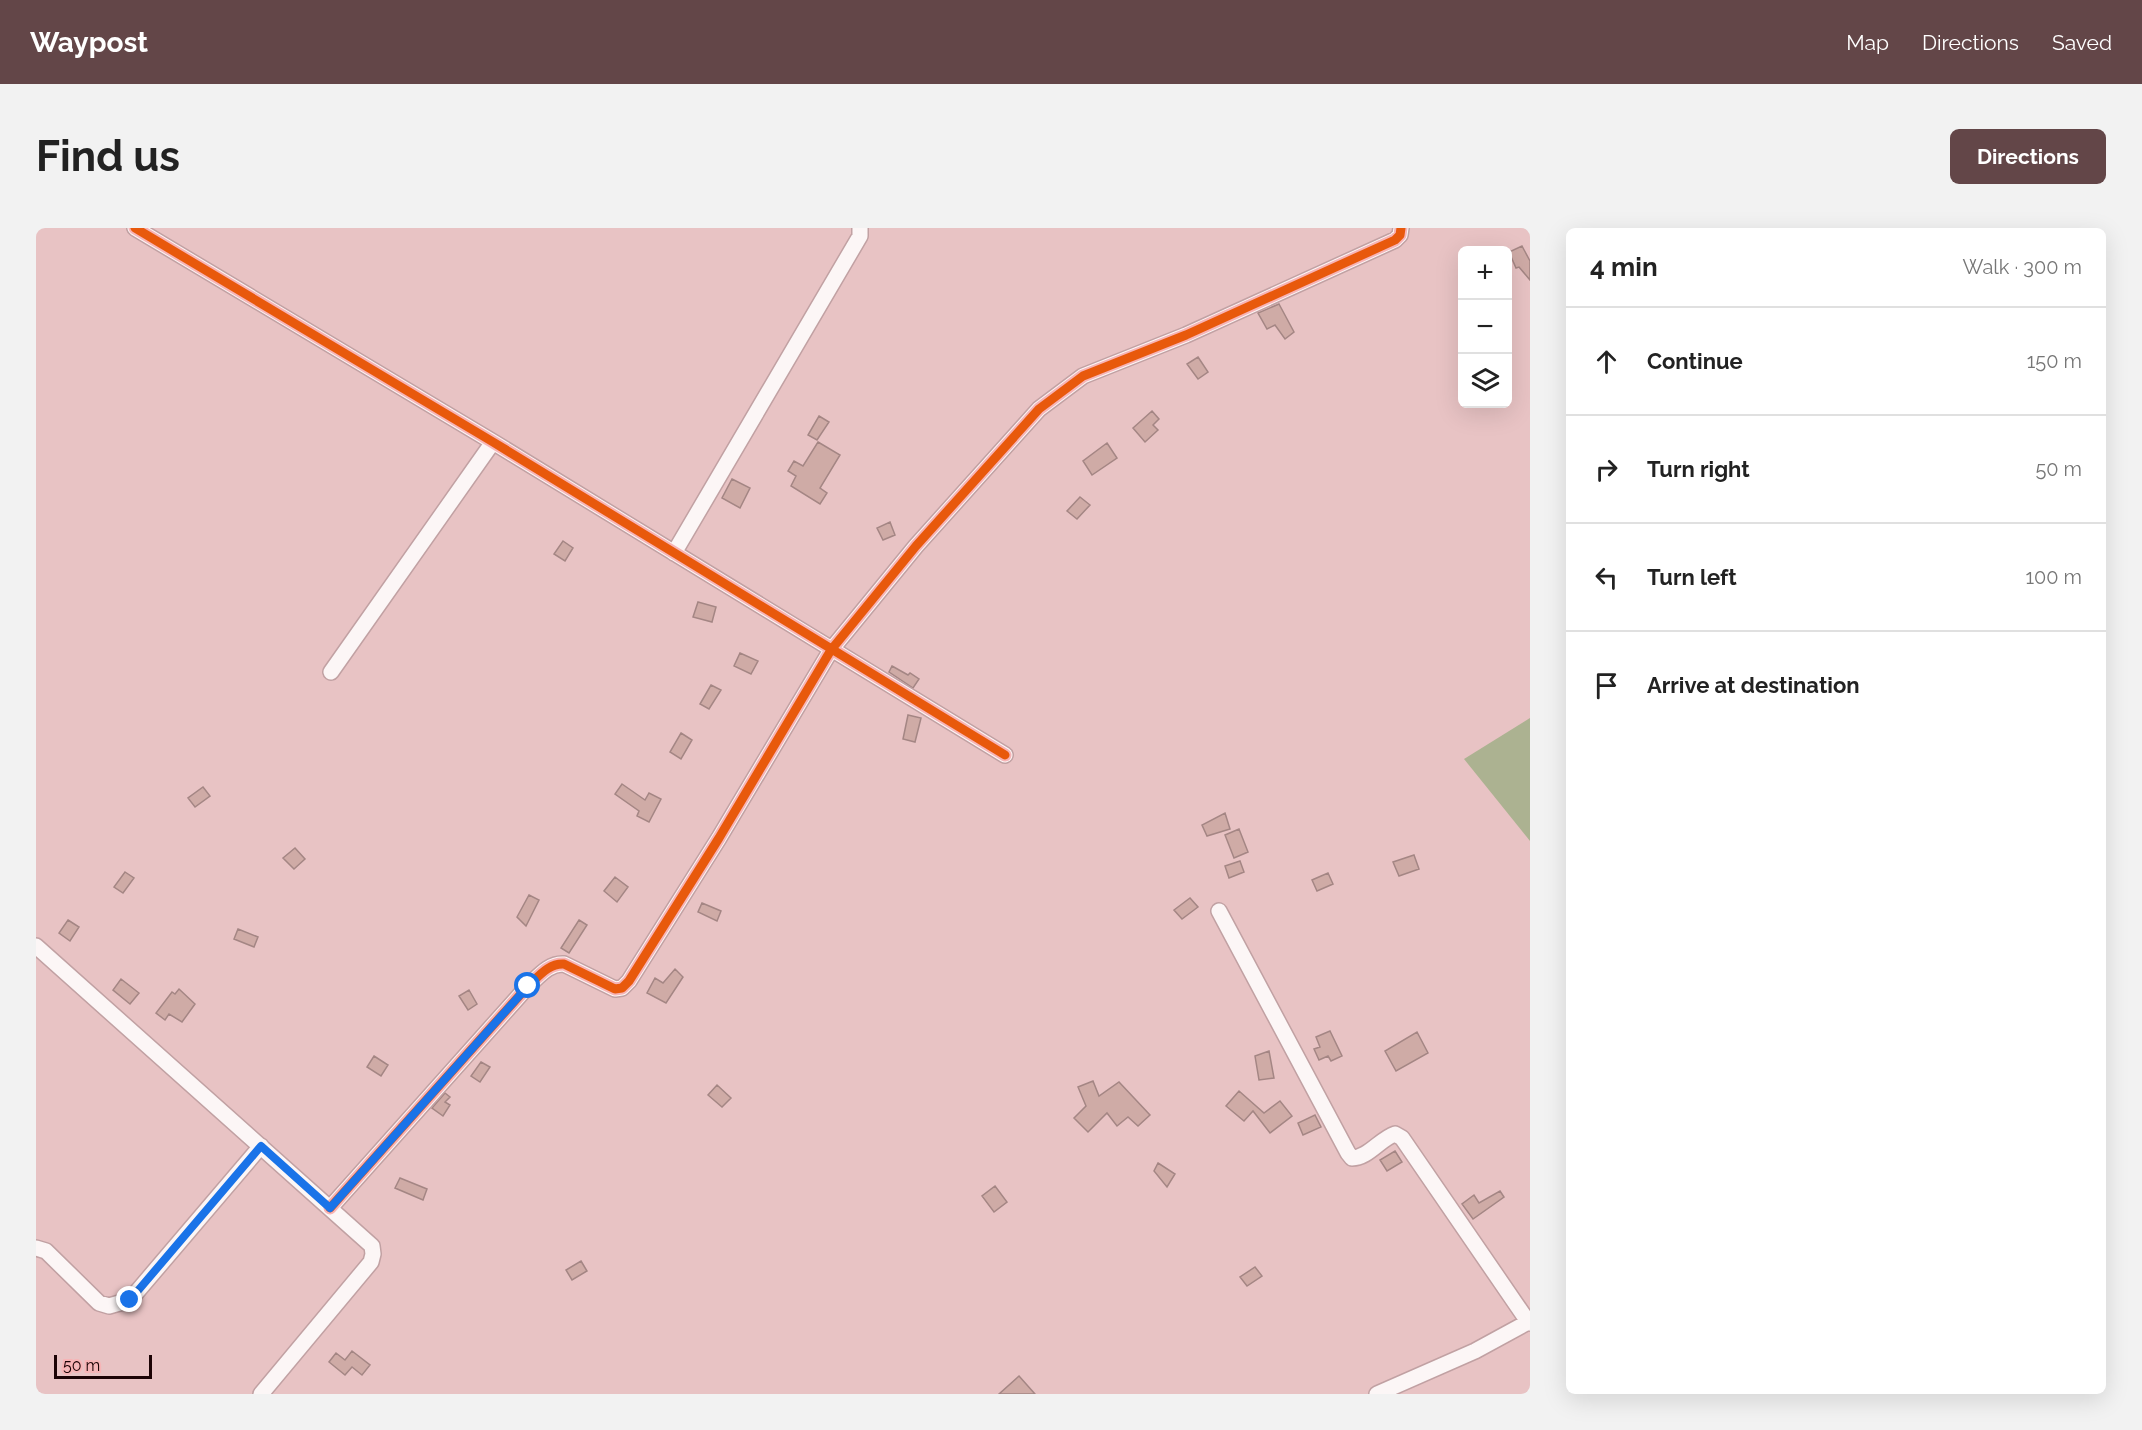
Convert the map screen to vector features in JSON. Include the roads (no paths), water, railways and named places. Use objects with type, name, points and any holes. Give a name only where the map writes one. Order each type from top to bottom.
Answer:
[{"type":"street","points":[[135,228],[494,442],[1005,755]]},
{"type":"street","points":[[674,553],[860,236],[860,228]]},
{"type":"street","points":[[330,1208],[528,986],[548,968],[557,963],[564,964],[615,989],[622,988],[629,981],[719,838],[831,650],[916,546],[1039,409],[1083,376],[1197,330],[1395,240],[1400,235],[1401,228]]},
{"type":"street","points":[[331,672],[494,442]]},
{"type":"street","points":[[1219,910],[1348,1153],[1352,1158],[1359,1158],[1388,1136],[1395,1134],[1402,1138],[1529,1322],[1474,1351],[1377,1394]]},
{"type":"street","points":[[36,946],[372,1246],[374,1254],[371,1262],[261,1394]]},
{"type":"street","points":[[36,1248],[46,1251],[99,1303],[109,1306],[130,1300],[261,1146]]}]
